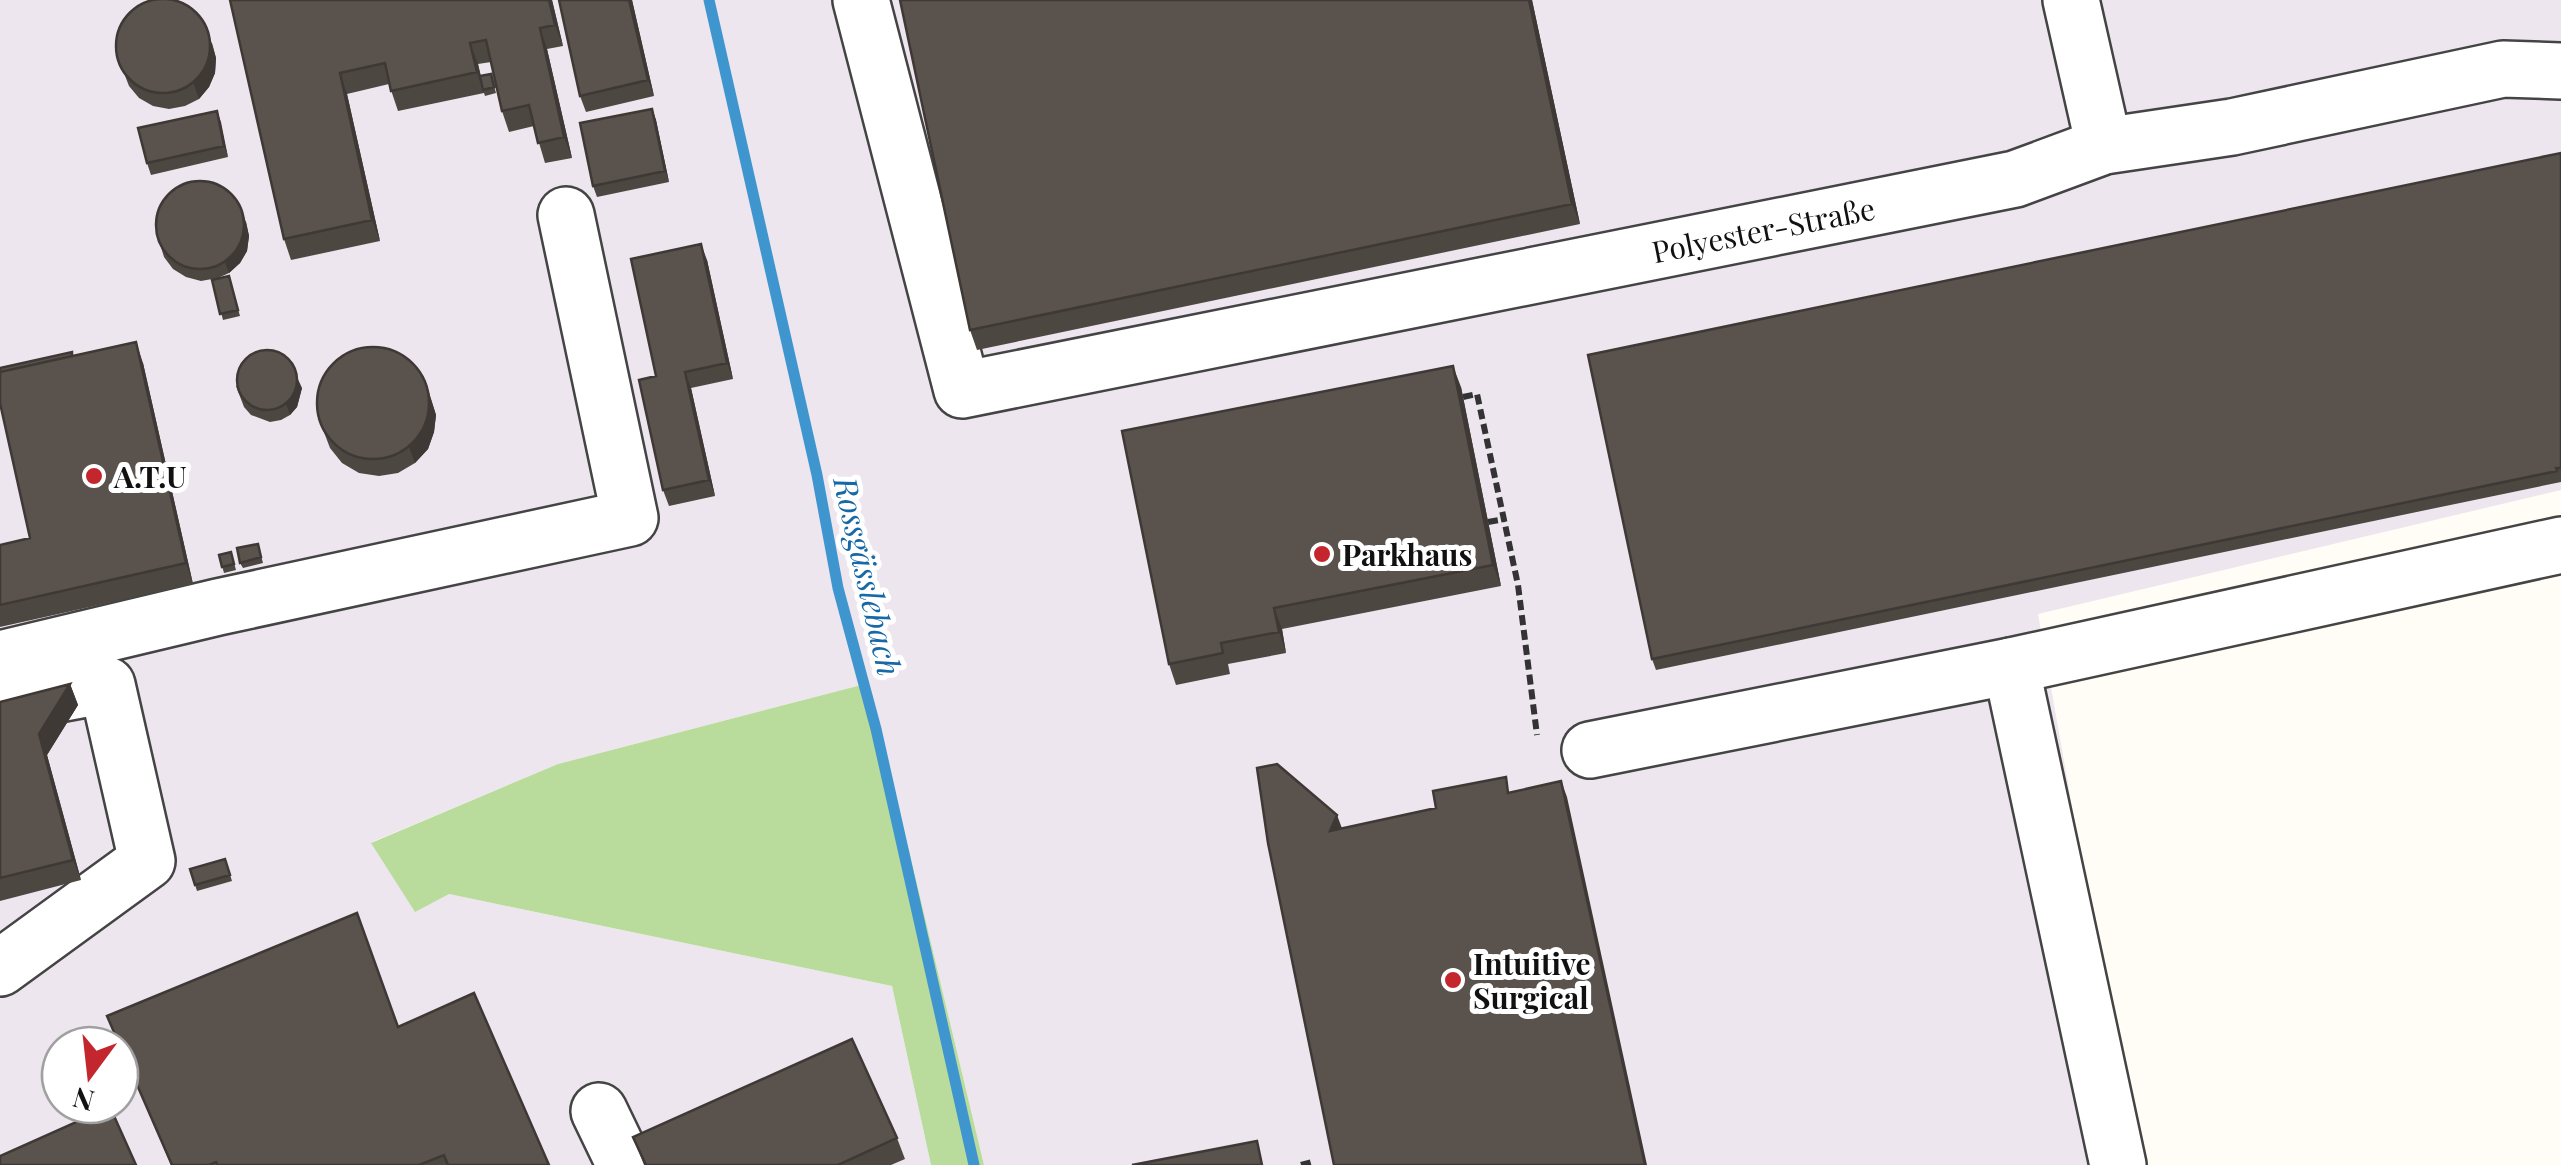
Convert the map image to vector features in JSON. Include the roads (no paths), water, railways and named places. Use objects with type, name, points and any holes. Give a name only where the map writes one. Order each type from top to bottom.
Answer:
[{"type":"street","name":"Polyester-Straße","points":[[861,0],[962,390],[2015,178],[2104,146],[2232,127],[2502,70],[2561,71]]},
{"type":"street","points":[[2071,0],[2104,146]]},
{"type":"street","points":[[0,658],[630,518],[566,215]]},
{"type":"street","points":[[1590,750],[2011,666],[2561,546]]},
{"type":"street","points":[[2011,666],[2118,1165]]},
{"type":"street","points":[[0,705],[107,685],[147,861],[0,968]]},
{"type":"street","points":[[599,1111],[624,1165]]},
{"type":"waterway","name":"Rossgässlebach","points":[[709,0],[817,475],[838,588],[876,729],[974,1165]]},
{"type":"place","name":"A.T.U","points":[[94,476]]},
{"type":"place","name":"Parkhaus","points":[[1322,554]]},
{"type":"place","name":"Intuitive Surgical","points":[[1453,980]]}]
